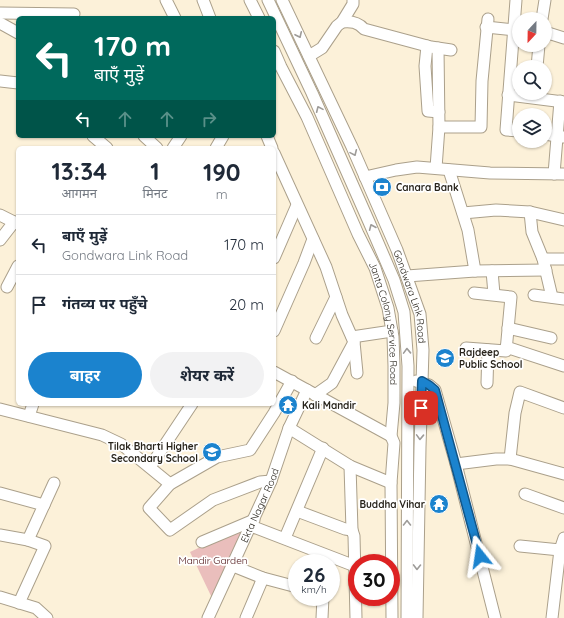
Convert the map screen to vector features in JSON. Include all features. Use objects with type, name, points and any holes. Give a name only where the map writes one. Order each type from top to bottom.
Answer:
[{"type":"street","points":[[166,0],[174,16]]},
{"type":"street","points":[[203,0],[209,16]]},
{"type":"street","points":[[250,0],[258,16]]},
{"type":"street","name":"Gondwara Link Road","points":[[268,0],[276,16]]},
{"type":"street","name":"Gondwara Link Road","points":[[282,0],[365,177],[397,250],[420,314],[423,350],[417,618]]},
{"type":"street","points":[[309,56],[322,48],[337,26],[342,22],[353,4],[353,0]]},
{"type":"street","points":[[515,12],[516,0]]},
{"type":"street","points":[[543,12],[545,0]]},
{"type":"street","points":[[0,13],[74,14]]},
{"type":"street","name":"Gondwara Link Road","points":[[276,17],[315,100],[394,280],[404,312],[408,380],[407,618]]},
{"type":"street","points":[[342,22],[350,21],[360,24],[364,30],[451,50]]},
{"type":"street","points":[[439,127],[481,127],[482,81],[487,23],[512,29]]},
{"type":"street","points":[[0,24],[16,32]]},
{"type":"street","points":[[552,34],[564,38]]},
{"type":"street","points":[[433,47],[439,112],[436,168]]},
{"type":"street","points":[[512,52],[506,130],[512,130]]},
{"type":"street","name":"Janta Colony Service Road","points":[[277,71],[307,117],[358,234],[375,268],[388,308],[392,331],[394,388],[391,436],[394,443],[391,483],[392,618]]},
{"type":"street","points":[[0,81],[16,83]]},
{"type":"street","points":[[508,95],[512,95]]},
{"type":"street","points":[[365,177],[410,168],[436,168],[490,174],[559,174],[562,102],[552,100]]},
{"type":"street","points":[[146,138],[156,146]]},
{"type":"street","points":[[277,170],[297,206],[326,267],[342,315],[353,340],[357,373]]},
{"type":"street","points":[[449,170],[468,230],[475,271]]},
{"type":"street","points":[[276,253],[297,206]]},
{"type":"street","points":[[463,212],[496,210],[530,212],[564,220]]},
{"type":"street","points":[[530,212],[532,232],[543,258],[552,297]]},
{"type":"street","points":[[0,215],[16,223],[0,240]]},
{"type":"street","points":[[276,324],[304,263],[313,239]]},
{"type":"street","points":[[543,258],[564,259]]},
{"type":"street","points":[[7,287],[16,270]]},
{"type":"street","points":[[407,276],[475,271],[546,270]]},
{"type":"street","points":[[492,271],[494,294]]},
{"type":"street","points":[[466,348],[506,351],[511,297],[474,293]]},
{"type":"street","points":[[534,295],[564,299]]},
{"type":"street","points":[[316,338],[336,297]]},
{"type":"street","points":[[508,328],[551,338]]},
{"type":"street","points":[[353,340],[392,331]]},
{"type":"street","points":[[311,393],[332,383],[353,340]]},
{"type":"street","points":[[506,347],[564,366]]},
{"type":"street","points":[[487,383],[488,350]]},
{"type":"street","points":[[276,373],[391,436]]},
{"type":"street","points":[[408,380],[422,381],[435,390],[456,464],[495,618]]},
{"type":"street","points":[[271,482],[260,482],[213,500],[170,530],[149,508],[170,484],[217,456],[250,450],[274,413],[292,381]]},
{"type":"street","points":[[510,459],[515,413],[520,392],[564,408]]},
{"type":"street","name":"Ekta Nagar Road","points":[[208,618],[271,482],[289,428],[311,393]]},
{"type":"street","points":[[29,416],[32,406]]},
{"type":"street","points":[[150,467],[191,406]]},
{"type":"street","points":[[0,409],[102,435],[121,444],[170,484]]},
{"type":"street","points":[[289,428],[350,466],[391,483]]},
{"type":"street","points":[[285,538],[323,448]]},
{"type":"street","points":[[456,464],[496,459],[510,459],[564,474]]},
{"type":"street","points":[[350,466],[352,530],[354,536],[355,554]]},
{"type":"street","points":[[28,540],[54,483]]},
{"type":"street","points":[[0,493],[44,505]]},
{"type":"street","points":[[525,494],[564,508]]},
{"type":"street","points":[[297,511],[345,529],[352,530]]},
{"type":"street","points":[[202,542],[252,523],[348,563]]},
{"type":"street","points":[[0,535],[28,540],[45,546],[19,603]]},
{"type":"street","points":[[552,618],[560,550],[564,538]]},
{"type":"street","points":[[520,546],[560,550]]},
{"type":"street","points":[[233,566],[263,578],[288,585]]},
{"type":"street","points":[[246,618],[263,578]]},
{"type":"street","points":[[0,597],[36,608],[47,618]]},
{"type":"street","points":[[322,618],[323,606]]},
{"type":"street","points":[[356,606],[356,618]]},
{"type":"green space","name":"Mandir Garden","points":[[249,524],[213,600],[190,552]]},
{"type":"place","name":"Canara Bank","points":[[382,187]]},
{"type":"place","name":"Rajdeep Public School","points":[[445,358]]},
{"type":"place","name":"Kali Mandir","points":[[288,405]]},
{"type":"place","name":"Tilak Bharti Higher Secondary School","points":[[212,452]]},
{"type":"place","name":"Buddha Vihar","points":[[439,504]]},
{"type":"route","points":[[421,408],[422,381],[435,390],[480,556]]}]
